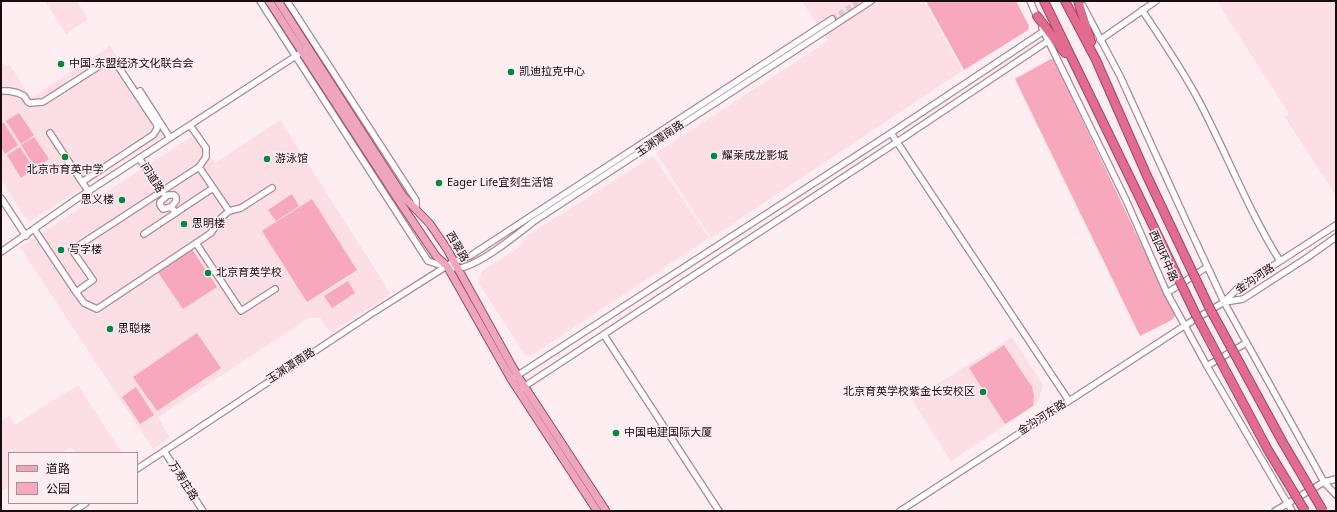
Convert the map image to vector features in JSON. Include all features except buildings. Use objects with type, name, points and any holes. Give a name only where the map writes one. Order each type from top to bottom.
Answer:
[{"type":"highway","name":"西四环中路","points":[[1044,1],[1200,322],[1268,450],[1305,511]]},
{"type":"highway","name":"西四环中路","points":[[1065,1],[1096,60],[1209,306],[1282,441],[1323,511]]},
{"type":"highway","points":[[1079,1],[1096,60]]},
{"type":"highway","points":[[1036,16],[1077,68]]},
{"type":"main road","name":"西翠路","points":[[269,1],[305,50],[403,196],[430,224],[447,249],[452,266],[514,377],[606,511]]},
{"type":"main road","name":"西翠路","points":[[278,1],[305,50],[399,201],[436,256],[452,266],[514,377]]},
{"type":"main road","name":"西翠路","points":[[522,388],[597,511]]},
{"type":"street","points":[[260,1],[428,261],[452,266]]},
{"type":"street","points":[[287,1],[416,200],[416,209]]},
{"type":"street","name":"玉渊潭南路","points":[[452,266],[470,266],[507,242],[533,222],[871,1]]},
{"type":"street","name":"西四环中路","points":[[1030,1],[1126,200],[1167,293],[1184,326],[1292,511]]},
{"type":"street","points":[[1079,1],[1120,76],[1224,302],[1324,482],[1334,492]]},
{"type":"street","points":[[1100,40],[1156,1]]},
{"type":"street","points":[[1142,10],[1180,68],[1199,102],[1248,202],[1280,261]]},
{"type":"street","name":"玉渊潭南路","points":[[138,467],[371,314],[470,256],[832,19]]},
{"type":"street","points":[[514,377],[892,133],[1044,31]]},
{"type":"street","points":[[522,388],[1048,41]]},
{"type":"street","points":[[1,252],[170,138],[305,50]]},
{"type":"street","points":[[1,91],[18,93],[24,96],[30,103],[43,102],[107,61],[113,60],[116,63],[156,125],[157,129],[153,135],[82,182]]},
{"type":"street","points":[[140,90],[170,138]]},
{"type":"street","points":[[76,292],[93,280],[72,250],[199,167],[206,157],[206,148],[190,125]]},
{"type":"street","points":[[50,133],[89,192]]},
{"type":"street","points":[[892,133],[1069,401]]},
{"type":"street","name":"问道路","points":[[140,158],[165,197]]},
{"type":"street","points":[[199,167],[229,211]]},
{"type":"street","points":[[144,234],[214,188]]},
{"type":"street","points":[[34,230],[84,303],[97,309],[211,233],[220,219],[229,211],[241,208],[272,188]]},
{"type":"street","points":[[172,194],[176,197],[175,203],[171,207],[166,209],[161,207],[160,202],[165,197],[172,194]]},
{"type":"street","points":[[1,198],[26,236]]},
{"type":"street","points":[[171,207],[176,213]]},
{"type":"street","name":"金沟河路","points":[[1224,302],[1237,289],[1336,225]]},
{"type":"street","name":"金沟河路","points":[[1224,302],[1243,299],[1336,237]]},
{"type":"street","points":[[196,243],[241,311],[275,289]]},
{"type":"street","points":[[1167,293],[1207,267]]},
{"type":"street","name":"金沟河东路","points":[[902,510],[1184,326],[1224,302]]},
{"type":"street","points":[[604,335],[718,511]]},
{"type":"street","points":[[1207,366],[1246,343]]},
{"type":"street","name":"万寿庄路","points":[[164,451],[203,511]]},
{"type":"street","points":[[1275,511],[1324,482],[1336,479]]},
{"type":"street","points":[[74,511],[84,504]]},
{"type":"shaded area","points":[[45,1],[77,1],[88,19],[66,34]]},
{"type":"shaded area","points":[[802,1],[924,1],[962,71],[711,238],[656,153],[828,41]]},
{"type":"shaded area","points":[[1217,1],[1336,1],[1336,196],[1285,117],[1289,114]]},
{"type":"shaded area","name":"北京市育英中学","points":[[110,46],[166,134],[28,222],[1,180],[1,61],[5,66],[10,65],[31,98]]},
{"type":"shaded area","name":"北京育英学校","points":[[280,120],[391,294],[331,332],[320,318],[309,318],[158,417],[170,437],[153,449],[20,247],[195,135],[215,163]]},
{"type":"shaded area","points":[[653,156],[709,238],[532,355],[525,355],[478,282],[482,271],[517,249],[527,236]]},
{"type":"shaded area","name":"北京育英学校紫金长安校区","points":[[1012,337],[1043,385],[1037,404],[951,461],[912,400]]},
{"type":"shaded area","points":[[78,385],[121,452],[74,452],[71,447],[64,452],[8,452],[8,487],[1,491],[1,421],[9,416],[15,425]]},
{"type":"green space","points":[[926,1],[1016,1],[1029,26],[1028,30],[964,70]]},
{"type":"green space","points":[[1051,59],[1054,60],[1141,244],[1176,314],[1172,320],[1140,336],[1015,79]]},
{"type":"green space","points":[[19,113],[34,135],[21,144],[6,121]]},
{"type":"green space","points":[[4,123],[18,145],[5,154],[1,147],[1,124]]},
{"type":"green space","points":[[34,137],[49,159],[36,168],[21,145]]},
{"type":"green space","points":[[20,147],[34,169],[21,178],[7,155]]},
{"type":"green space","points":[[292,194],[299,206],[276,221],[268,210]]},
{"type":"green space","points":[[312,199],[357,270],[307,302],[262,231]]},
{"type":"green space","points":[[191,248],[217,287],[183,309],[157,271]]},
{"type":"green space","points":[[348,281],[355,293],[332,308],[324,296]]},
{"type":"green space","points":[[197,333],[221,368],[157,411],[133,377]]},
{"type":"green space","points":[[1004,345],[1032,387],[1034,396],[1033,406],[1005,424],[969,368]]},
{"type":"green space","points":[[136,387],[154,415],[140,424],[122,397]]},
{"type":"pier","points":[[1330,500],[1336,511],[1313,511],[1314,509]]},
{"type":"tunnel","points":[[832,19],[860,1]]},
{"type":"place","name":"中国-东盟经济文化联合会","points":[[61,64]]},
{"type":"place","name":"凯迪拉克中心","points":[[511,72]]},
{"type":"place","name":"耀莱成龙影城","points":[[714,156]]},
{"type":"place","name":"北京市育英中学","points":[[65,157]]},
{"type":"place","name":"游泳馆","points":[[267,159]]},
{"type":"place","name":"Eager Life宜刻生活馆","points":[[439,183]]},
{"type":"place","name":"思义楼","points":[[122,200]]},
{"type":"place","name":"思明楼","points":[[184,224]]},
{"type":"place","name":"写字楼","points":[[61,250]]},
{"type":"place","name":"北京育英学校","points":[[208,273]]},
{"type":"place","name":"思聪楼","points":[[110,329]]},
{"type":"place","name":"北京育英学校紫金长安校区","points":[[983,392]]},
{"type":"place","name":"中国电建国际大厦","points":[[616,433]]}]
